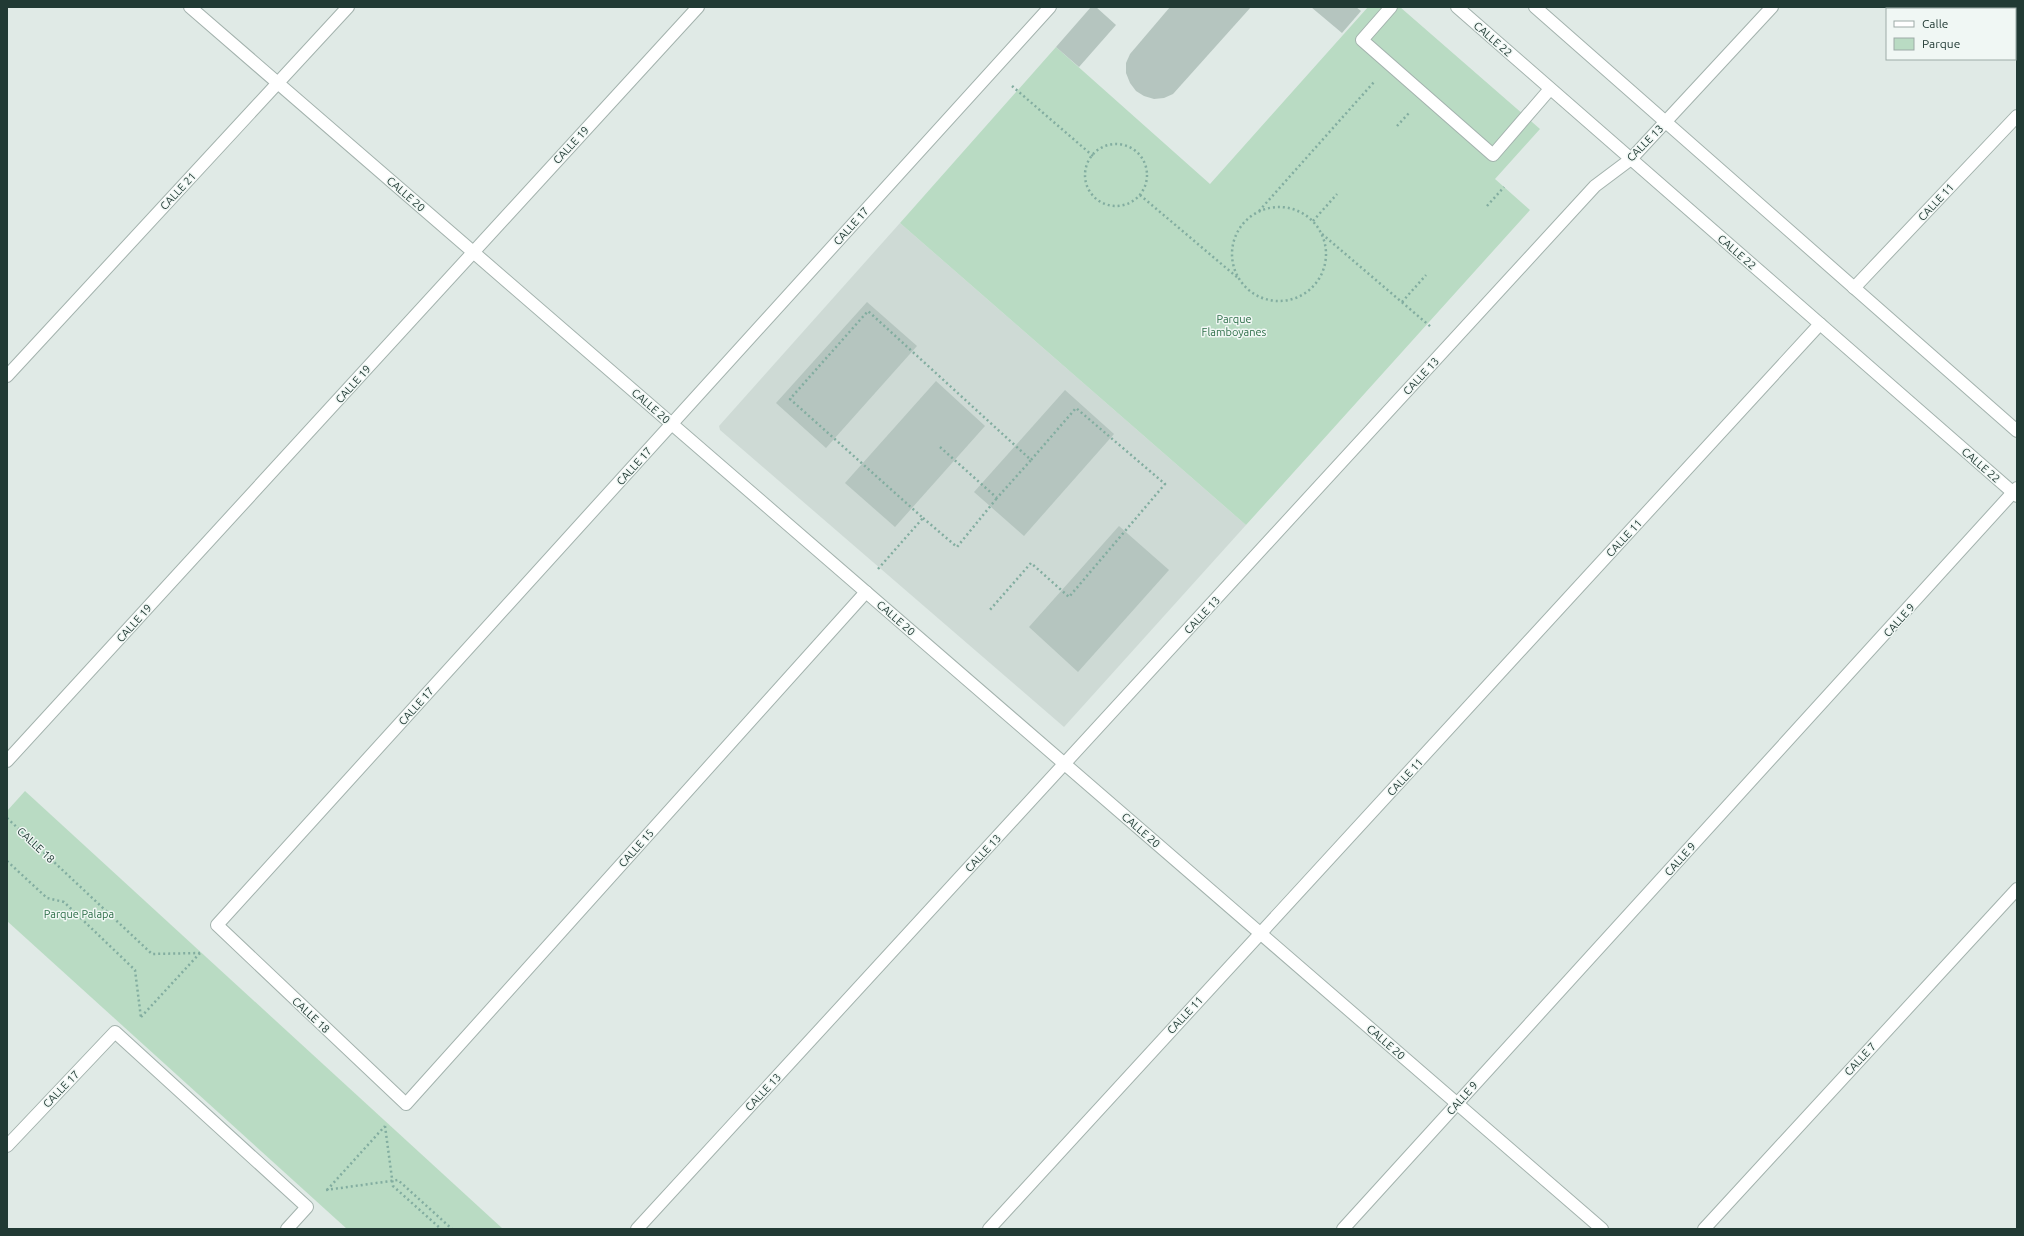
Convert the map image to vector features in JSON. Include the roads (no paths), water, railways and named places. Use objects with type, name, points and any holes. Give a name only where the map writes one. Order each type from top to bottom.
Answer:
[{"type":"street","name":"CALLE 20","points":[[190,7],[1602,1229]]},
{"type":"street","name":"CALLE 21","points":[[7,376],[348,7]]},
{"type":"street","name":"CALLE 19","points":[[7,761],[698,7]]},
{"type":"street","name":"CALLE 17","points":[[217,925],[1050,7]]},
{"type":"street","points":[[1391,7],[1362,40],[1493,155],[1550,89]]},
{"type":"street","name":"CALLE 22","points":[[1457,7],[1820,324],[2016,492]]},
{"type":"street","points":[[1535,7],[2017,431]]},
{"type":"street","name":"CALLE 13","points":[[637,1229],[1595,186],[1631,158],[1772,7]]},
{"type":"street","name":"CALLE 11","points":[[1854,288],[2017,116]]},
{"type":"street","name":"CALLE 11","points":[[989,1229],[1820,324]]},
{"type":"street","name":"CALLE 9","points":[[1343,1229],[2016,492]]},
{"type":"street","name":"CALLE 15","points":[[406,1104],[866,592]]},
{"type":"street","name":"CALLE 7","points":[[1704,1229],[2017,889]]},
{"type":"street","name":"CALLE 18","points":[[217,925],[406,1104]]},
{"type":"street","name":"CALLE 17","points":[[7,1146],[115,1032],[307,1208],[287,1229]]},
{"type":"park label","name":"Parque Flamboyanes","points":[[1234,325]]},
{"type":"park label","name":"Parque Palapa","points":[[79,914]]}]
